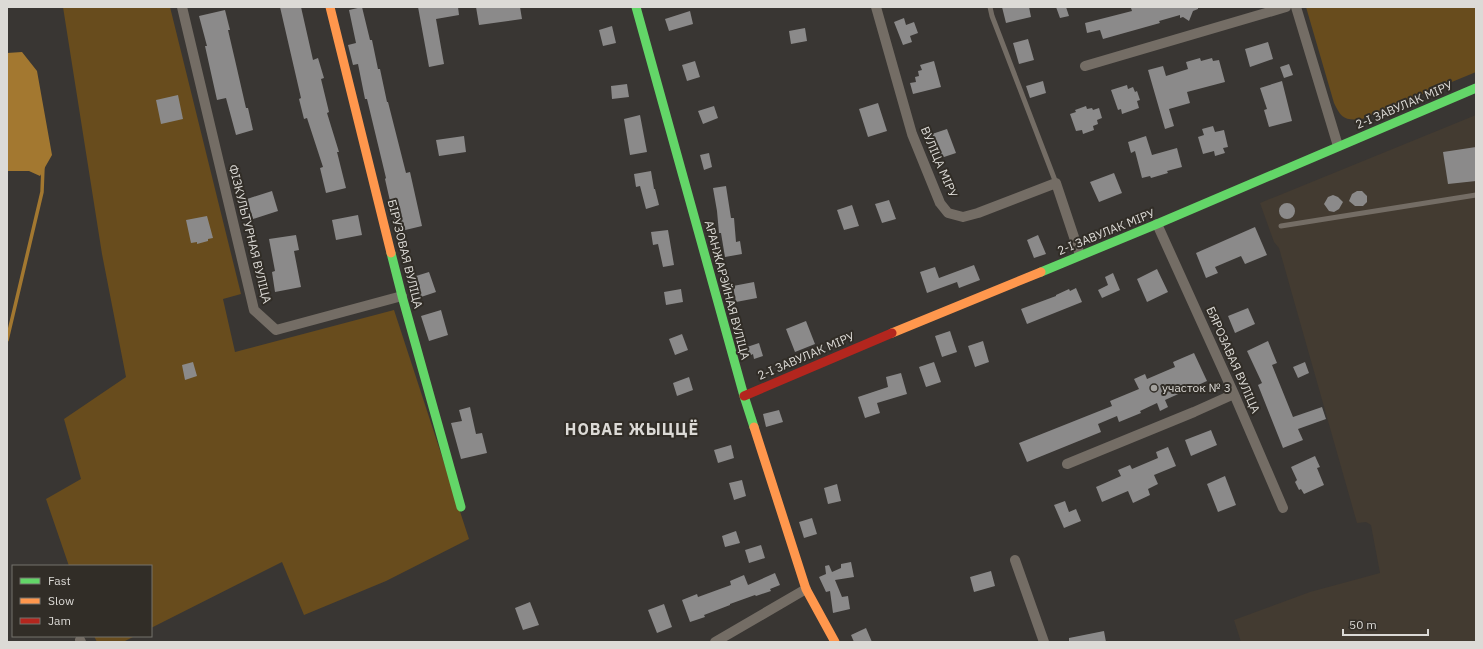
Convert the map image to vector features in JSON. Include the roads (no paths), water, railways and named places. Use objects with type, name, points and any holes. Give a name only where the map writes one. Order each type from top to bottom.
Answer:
[{"type":"street","name":"ФІЗКУЛЬТУРНАЯ ВУЛІЦА","points":[[182,7],[254,310],[276,330],[402,296]]},
{"type":"street","name":"БІРУЗОВАЯ ВУЛІЦА","points":[[330,7],[402,296],[460,507]]},
{"type":"street","name":"АРАНЖАРЭЙНАЯ ВУЛІЦА","points":[[636,7],[744,396],[806,588],[835,642]]},
{"type":"street","name":"ВУЛІЦА МІРУ","points":[[876,7],[912,134],[940,203],[948,213],[963,217],[1056,183]]},
{"type":"street","points":[[1085,66],[1286,7]]},
{"type":"street","points":[[1296,7],[1338,146]]},
{"type":"street","name":"2-І ЗАВУЛАК МІРУ","points":[[744,396],[901,329],[1157,224],[1476,88]]},
{"type":"street","points":[[1056,183],[1080,256]]},
{"type":"street","name":"БЯРОЗАВАЯ ВУЛІЦА","points":[[1157,224],[1234,394],[1283,508]]},
{"type":"street","points":[[1067,464],[1234,394]]},
{"type":"street","points":[[1015,560],[1044,642]]},
{"type":"street","points":[[715,642],[806,588]]},
{"type":"lane","points":[[990,7],[995,24],[1056,183]]},
{"type":"lane","points":[[1281,226],[1476,196]]},
{"type":"waterway","points":[[7,340],[42,192],[43,167]]},
{"type":"place","name":"участок № 3","points":[[1154,388]]},
{"type":"district","name":"НОВАЕ ЖЫЦЦЁ","points":[[632,429]]}]
